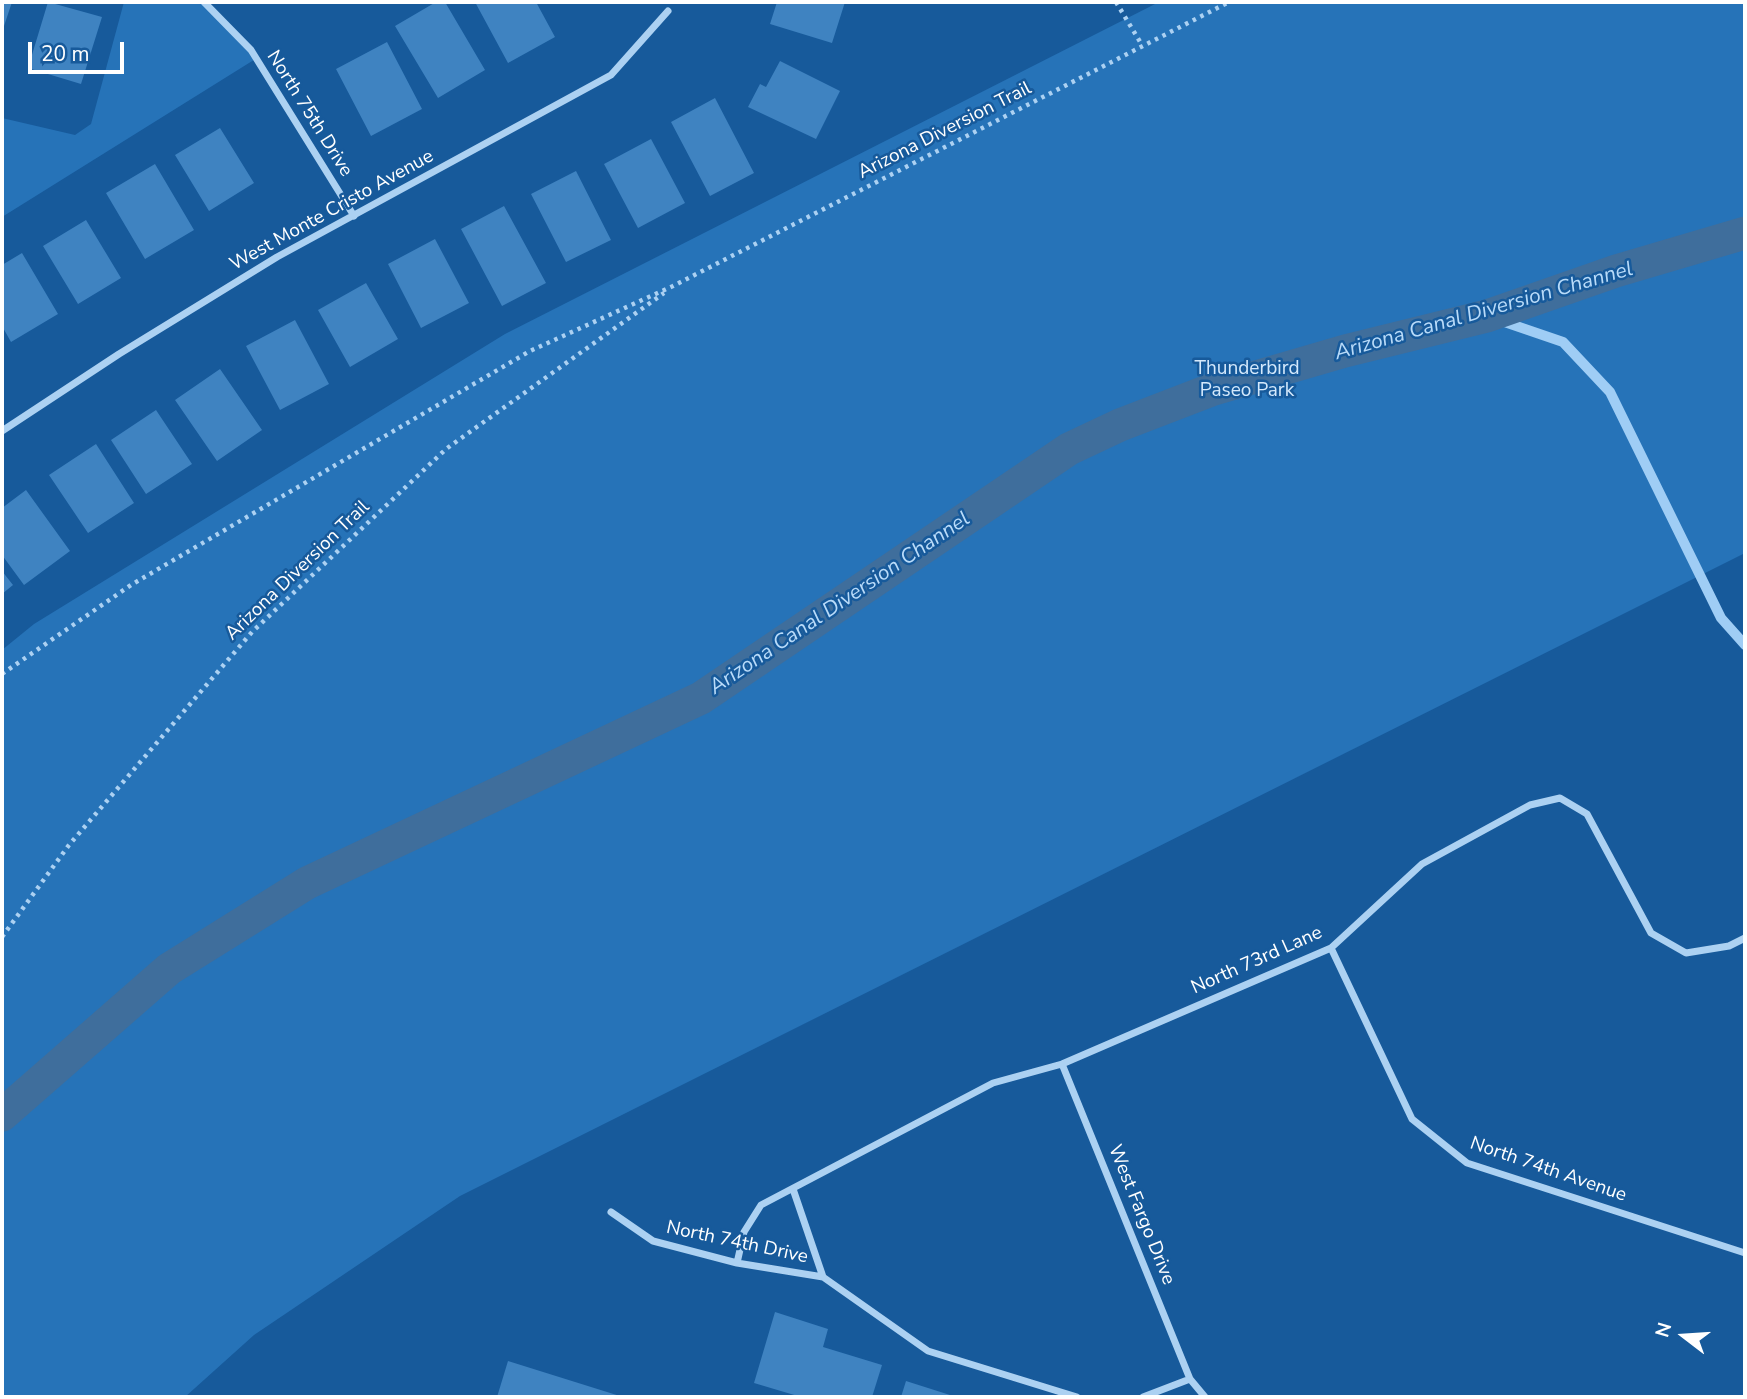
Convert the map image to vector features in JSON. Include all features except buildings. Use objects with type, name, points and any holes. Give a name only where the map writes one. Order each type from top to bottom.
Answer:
[{"type":"street","name":"North 75th Drive","points":[[204,2],[251,50],[354,216]]},
{"type":"street","name":"West Monte Cristo Avenue","points":[[2,430],[277,257],[611,75],[668,11]]},
{"type":"street","name":"North 73rd Lane","points":[[737,1263],[744,1232],[761,1205],[993,1083],[1062,1064],[1331,948],[1422,864],[1530,805],[1560,798],[1587,814],[1651,933],[1686,953],[1729,946],[1745,938]]},
{"type":"street","name":"North 74th Avenue","points":[[1331,948],[1412,1119],[1467,1163],[1745,1253]]},
{"type":"street","name":"West Fargo Drive","points":[[1062,1064],[1190,1379]]},
{"type":"street","name":"North 74th Drive","points":[[793,1189],[823,1277]]},
{"type":"street","name":"North 74th Drive","points":[[611,1212],[653,1241],[737,1263],[823,1277],[928,1351],[1077,1397]]},
{"type":"street","points":[[1143,1397],[1190,1379],[1205,1397]]},
{"type":"path","points":[[1116,2],[1142,45]]},
{"type":"path","name":"Arizona Diversion Trail","points":[[2,674],[131,585],[530,351],[673,286],[1230,2]]},
{"type":"path","name":"Arizona Diversion Trail","points":[[2,937],[69,845],[252,632],[446,449],[673,286]]},
{"type":"green space","points":[[124,2],[204,2],[257,58],[2,217],[2,118],[75,135],[91,124]]},
{"type":"green space","name":"Thunderbird Paseo Park","points":[[1159,2],[1745,2],[1745,553],[460,1196],[254,1335],[185,1397],[2,1397],[2,650],[34,624],[505,334]]},
{"type":"waterway","name":"Arizona Canal Diversion Channel","points":[[2,1115],[169,969],[307,883],[701,698],[1069,449],[1120,425],[1211,390],[1345,351],[1487,316],[1616,271],[1745,233]]},
{"type":"waterway","points":[[1487,316],[1563,342],[1610,392],[1721,618],[1745,645]]}]
